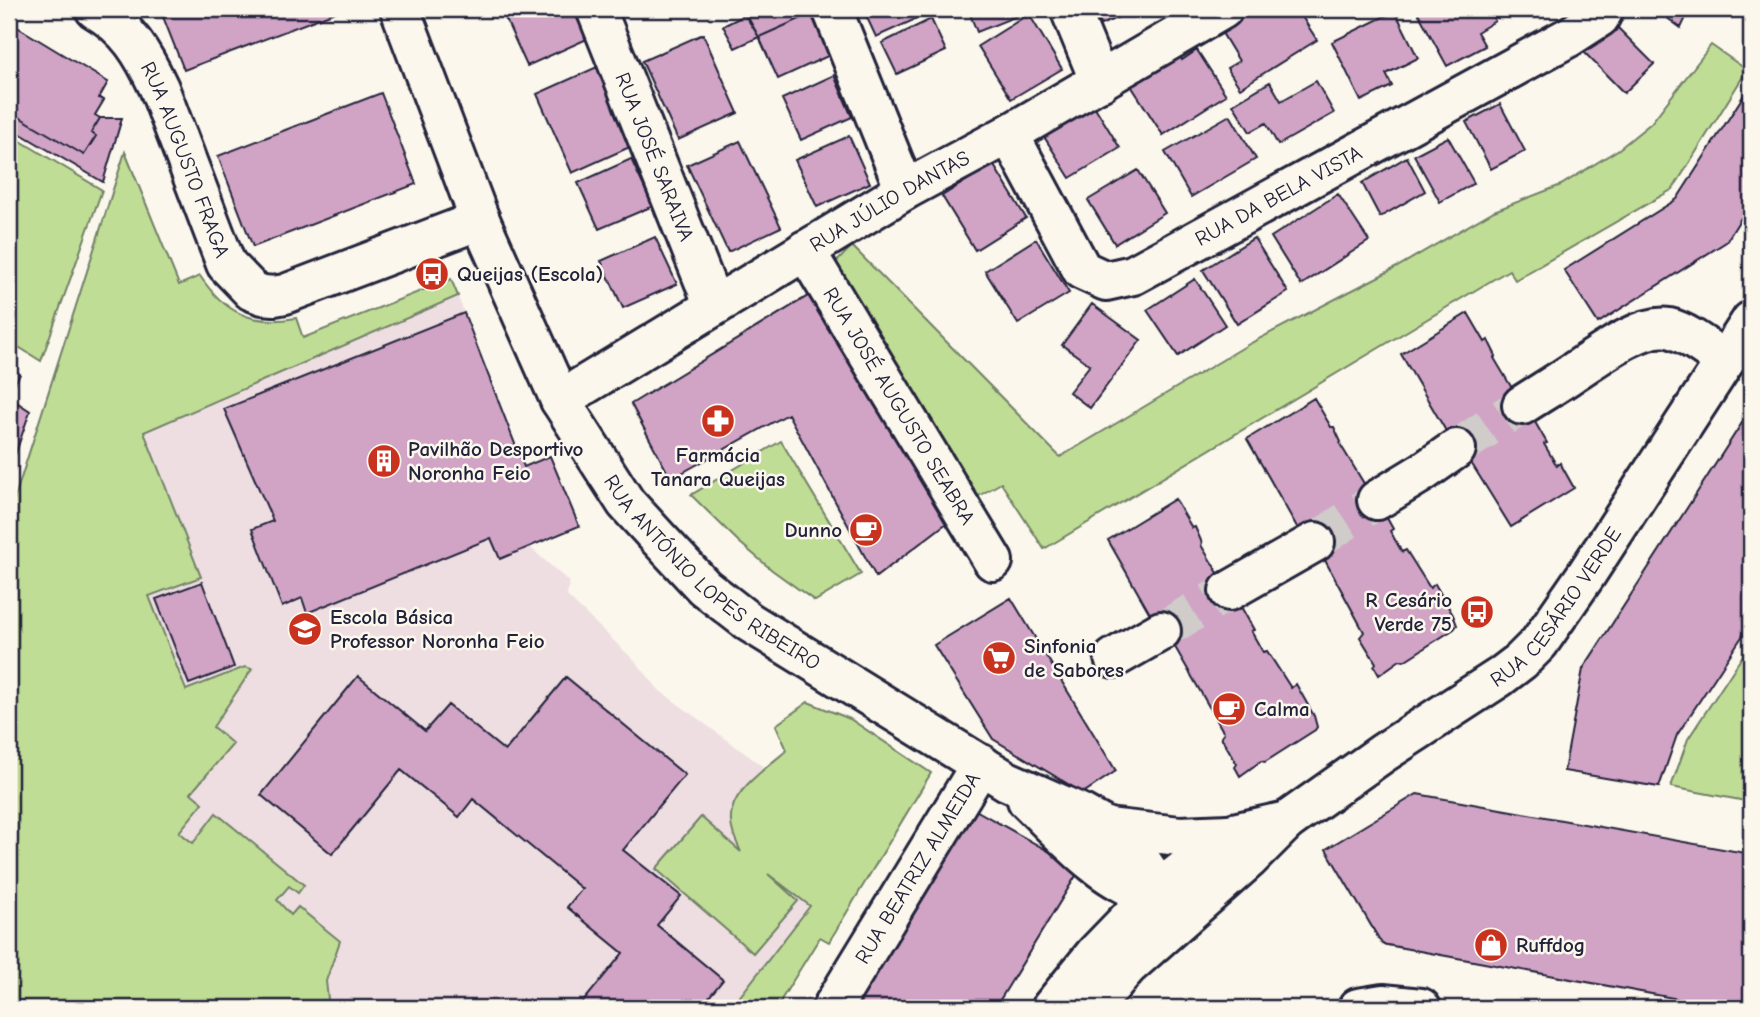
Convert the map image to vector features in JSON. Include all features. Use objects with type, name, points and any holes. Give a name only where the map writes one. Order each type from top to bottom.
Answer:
[{"type":"street","name":"RUA AUGUSTO FRAGA","points":[[95,9],[132,39],[149,66],[226,264],[252,291],[274,296],[285,294],[480,220]]},
{"type":"street","name":"RUA ANTÓNIO LOPES RIBEIRO","points":[[400,9],[480,220],[560,400],[626,503],[704,586],[749,622],[994,773],[1096,843],[1134,890],[1152,895]]},
{"type":"street","name":"RUA JOSÉ SARAIVA","points":[[596,9],[714,306]]},
{"type":"street","points":[[832,9],[905,190]]},
{"type":"street","points":[[1070,9],[1100,82]]},
{"type":"street","name":"RUA JÚLIO DANTAS","points":[[560,400],[905,190],[1009,134],[1223,9]]},
{"type":"street","name":"RUA DA BELA VISTA","points":[[1009,134],[1082,270],[1106,281],[1133,275],[1569,37],[1600,16],[1604,9]]},
{"type":"street","name":"RUA JOSÉ AUGUSTO SEABRA","points":[[805,250],[993,561]]},
{"type":"street","name":"RUA CESÁRIO VERDE","points":[[1092,1008],[1128,966],[1249,859],[1287,821],[1383,753],[1500,677],[1539,643],[1751,321]]},
{"type":"street","points":[[1522,405],[1622,342],[1656,328],[1670,328],[1683,334],[1725,361]]},
{"type":"street","points":[[1377,500],[1456,449]]},
{"type":"street","points":[[1228,591],[1315,541]]},
{"type":"street","points":[[1114,658],[1161,631]]},
{"type":"street","name":"RUA BEATRIZ ALMEIDA","points":[[832,1008],[994,773]]},
{"type":"street","name":"RUA CESÁRIO VERDE","points":[[1051,1008],[1095,954],[1152,895],[1229,834],[1287,821]]},
{"type":"street","points":[[1096,843],[1229,834]]},
{"type":"street","name":"RUA ANTÓNIO LOPES RIBEIRO","points":[[1095,954],[1104,919],[1096,843]]},
{"type":"street","points":[[1152,895],[1177,922]]},
{"type":"street","points":[[1358,1008],[1383,1004],[1421,1008]]},
{"type":"shaded area","name":"Escola Básica Professor Noronha Feio","points":[[451,279],[524,467],[550,456],[579,526],[530,547],[569,582],[567,596],[637,663],[659,690],[765,768],[787,750],[776,725],[808,702],[850,719],[920,766],[763,1008],[161,1008],[9,516],[30,447]]},
{"type":"green space","points":[[1711,45],[1747,70],[1673,189],[1515,280],[1509,270],[1044,549],[1001,483],[965,504],[828,271],[852,246],[1060,457],[1249,344],[1397,267],[1494,211],[1561,185],[1619,149],[1651,123]]},
{"type":"green space","points":[[9,134],[102,190],[41,361],[9,341]]},
{"type":"green space","points":[[125,152],[179,285],[200,276],[219,299],[241,314],[266,320],[296,318],[303,338],[451,279],[458,296],[144,432],[201,577],[149,596],[186,690],[245,667],[252,669],[213,727],[233,744],[191,793],[203,803],[179,832],[193,843],[216,813],[304,885],[298,893],[289,886],[277,900],[291,915],[298,907],[340,941],[326,981],[329,1008],[9,1008],[9,516]]},
{"type":"green space","points":[[781,441],[861,574],[815,601],[739,542],[691,495]]},
{"type":"green space","points":[[1751,643],[1751,802],[1671,787],[1688,739]]},
{"type":"green space","points":[[808,702],[850,719],[931,773],[829,942],[820,937],[776,1008],[731,1008],[810,906],[768,874],[798,901],[753,953],[656,869],[701,817],[741,852],[731,821],[735,801],[755,777],[787,750],[776,725]]},
{"type":"building","points":[[160,9],[343,9],[184,70]]},
{"type":"building","points":[[501,9],[573,9],[587,39],[527,66]]},
{"type":"building","points":[[743,9],[809,9],[811,14],[759,37]]},
{"type":"building","points":[[863,9],[925,9],[927,14],[876,37]]},
{"type":"building","points":[[968,9],[1034,9],[977,32]]},
{"type":"building","points":[[1094,9],[1137,9],[1101,25]]},
{"type":"building","points":[[1250,9],[1297,9],[1317,40],[1240,88],[1227,68],[1239,61],[1219,28]]},
{"type":"building","points":[[1416,9],[1488,9],[1495,21],[1477,32],[1485,46],[1447,66]]},
{"type":"building","points":[[1655,9],[1690,9],[1681,28]]},
{"type":"building","points":[[1395,11],[1418,58],[1386,74],[1392,86],[1361,101],[1332,42]]},
{"type":"building","points":[[811,14],[830,55],[778,79],[759,37]]},
{"type":"building","points":[[1029,14],[1062,69],[1011,99],[978,46]]},
{"type":"building","points":[[745,15],[759,37],[735,48],[723,26]]},
{"type":"building","points":[[931,19],[946,51],[897,74],[882,43]]},
{"type":"building","points":[[9,22],[108,82],[99,98],[104,100],[95,115],[100,118],[91,133],[96,136],[84,155],[9,111]]},
{"type":"building","points":[[1612,22],[1654,64],[1624,93],[1583,51]]},
{"type":"building","points":[[703,34],[738,113],[678,140],[642,61]]},
{"type":"building","points":[[1176,50],[1182,60],[1197,50],[1226,95],[1163,135],[1128,81]]},
{"type":"building","points":[[597,67],[632,146],[572,173],[537,94]]},
{"type":"building","points":[[834,75],[852,117],[801,140],[782,99]]},
{"type":"building","points":[[1316,81],[1334,113],[1278,145],[1266,123],[1250,132],[1233,104],[1270,82],[1281,101]]},
{"type":"building","points":[[1751,84],[1751,202],[1726,242],[1598,323],[1564,270],[1677,199]]},
{"type":"building","points":[[381,93],[416,184],[253,247],[218,156]]},
{"type":"building","points":[[1093,104],[1120,148],[1070,178],[1043,135]]},
{"type":"building","points":[[1500,104],[1525,151],[1491,169],[1466,122]]},
{"type":"building","points":[[9,111],[84,155],[96,136],[91,133],[100,118],[122,118],[103,182],[9,127]]},
{"type":"building","points":[[1230,115],[1256,159],[1191,197],[1165,152]]},
{"type":"building","points":[[849,136],[870,183],[817,207],[795,160]]},
{"type":"building","points":[[1448,137],[1474,183],[1440,202],[1414,155]]},
{"type":"building","points":[[740,141],[781,227],[728,252],[687,165]]},
{"type":"building","points":[[1407,157],[1425,191],[1380,217],[1362,183]]},
{"type":"building","points":[[631,159],[653,206],[599,229],[578,183]]},
{"type":"building","points":[[993,164],[1026,218],[975,250],[942,196]]},
{"type":"building","points":[[1138,170],[1165,213],[1115,244],[1088,200]]},
{"type":"building","points":[[1338,194],[1369,241],[1301,285],[1271,237]]},
{"type":"building","points":[[655,237],[677,284],[623,308],[601,261]]},
{"type":"building","points":[[1254,238],[1288,292],[1237,324],[1203,270]]},
{"type":"building","points":[[1036,239],[1069,293],[1018,324],[985,271]]},
{"type":"building","points":[[1195,279],[1225,325],[1178,356],[1147,310]]},
{"type":"building","points":[[818,290],[952,519],[876,577],[788,414],[671,479],[631,404]]},
{"type":"building","points":[[1092,304],[1141,340],[1090,408],[1069,392],[1090,365],[1062,345]]},
{"type":"building","name":"Pavilhão Desportivo Noronha Feio","points":[[464,313],[524,467],[550,456],[579,526],[500,559],[491,538],[307,613],[302,598],[282,607],[252,529],[273,521],[224,409]]},
{"type":"building","points":[[1468,313],[1485,342],[1488,340],[1496,356],[1494,358],[1525,410],[1528,410],[1557,466],[1560,463],[1574,488],[1511,527],[1465,453],[1460,455],[1401,354]]},
{"type":"building","points":[[9,367],[20,374],[9,394]]},
{"type":"building","points":[[9,397],[30,411],[13,461],[9,458]]},
{"type":"building","points":[[1314,398],[1331,427],[1334,427],[1340,444],[1371,495],[1377,500],[1402,552],[1406,550],[1430,588],[1435,584],[1457,625],[1379,675],[1374,666],[1376,663],[1360,637],[1364,632],[1315,542],[1305,541],[1247,439]]},
{"type":"building","points":[[1751,409],[1751,623],[1677,735],[1659,787],[1564,771],[1583,669]]},
{"type":"building","points":[[1175,499],[1192,528],[1195,527],[1201,545],[1232,596],[1235,596],[1263,652],[1267,651],[1291,688],[1296,684],[1314,716],[1317,727],[1240,776],[1235,767],[1237,764],[1221,737],[1224,733],[1171,640],[1166,642],[1108,540]]},
{"type":"building","points":[[202,582],[234,667],[189,684],[156,599]]},
{"type":"building","points":[[1011,598],[1116,771],[1083,793],[993,739],[934,645]]},
{"type":"building","points":[[358,676],[425,731],[448,705],[505,751],[566,677],[685,775],[623,850],[681,896],[657,925],[723,980],[700,1008],[578,1008],[623,953],[567,907],[582,889],[473,799],[459,817],[401,770],[332,854],[261,795]]},
{"type":"building","points":[[1417,794],[1751,854],[1751,1008],[1727,1008],[1382,944],[1326,849]]},
{"type":"building","points":[[972,808],[1080,869],[995,1008],[850,1008]]},
{"type":"tunnel","points":[[1456,449],[1522,405]]},
{"type":"tunnel","points":[[1315,542],[1377,500]]},
{"type":"tunnel","points":[[1161,631],[1229,591]]},
{"type":"place","name":"Queijas (Escola)","points":[[432,274]]},
{"type":"place","name":"Farmácia Tanara Queijas","points":[[718,421]]},
{"type":"place","name":"Pavilhão Desportivo Noronha Feio","points":[[384,461]]},
{"type":"place","name":"Dunno","points":[[866,530]]},
{"type":"place","name":"R Cesário Verde 75","points":[[1477,612]]},
{"type":"place","name":"Escola Básica Professor Noronha Feio","points":[[305,629]]},
{"type":"place","name":"Sinfonia de Sabores","points":[[999,658]]},
{"type":"place","name":"Calma","points":[[1229,709]]},
{"type":"place","name":"Ruffdog","points":[[1491,945]]}]
